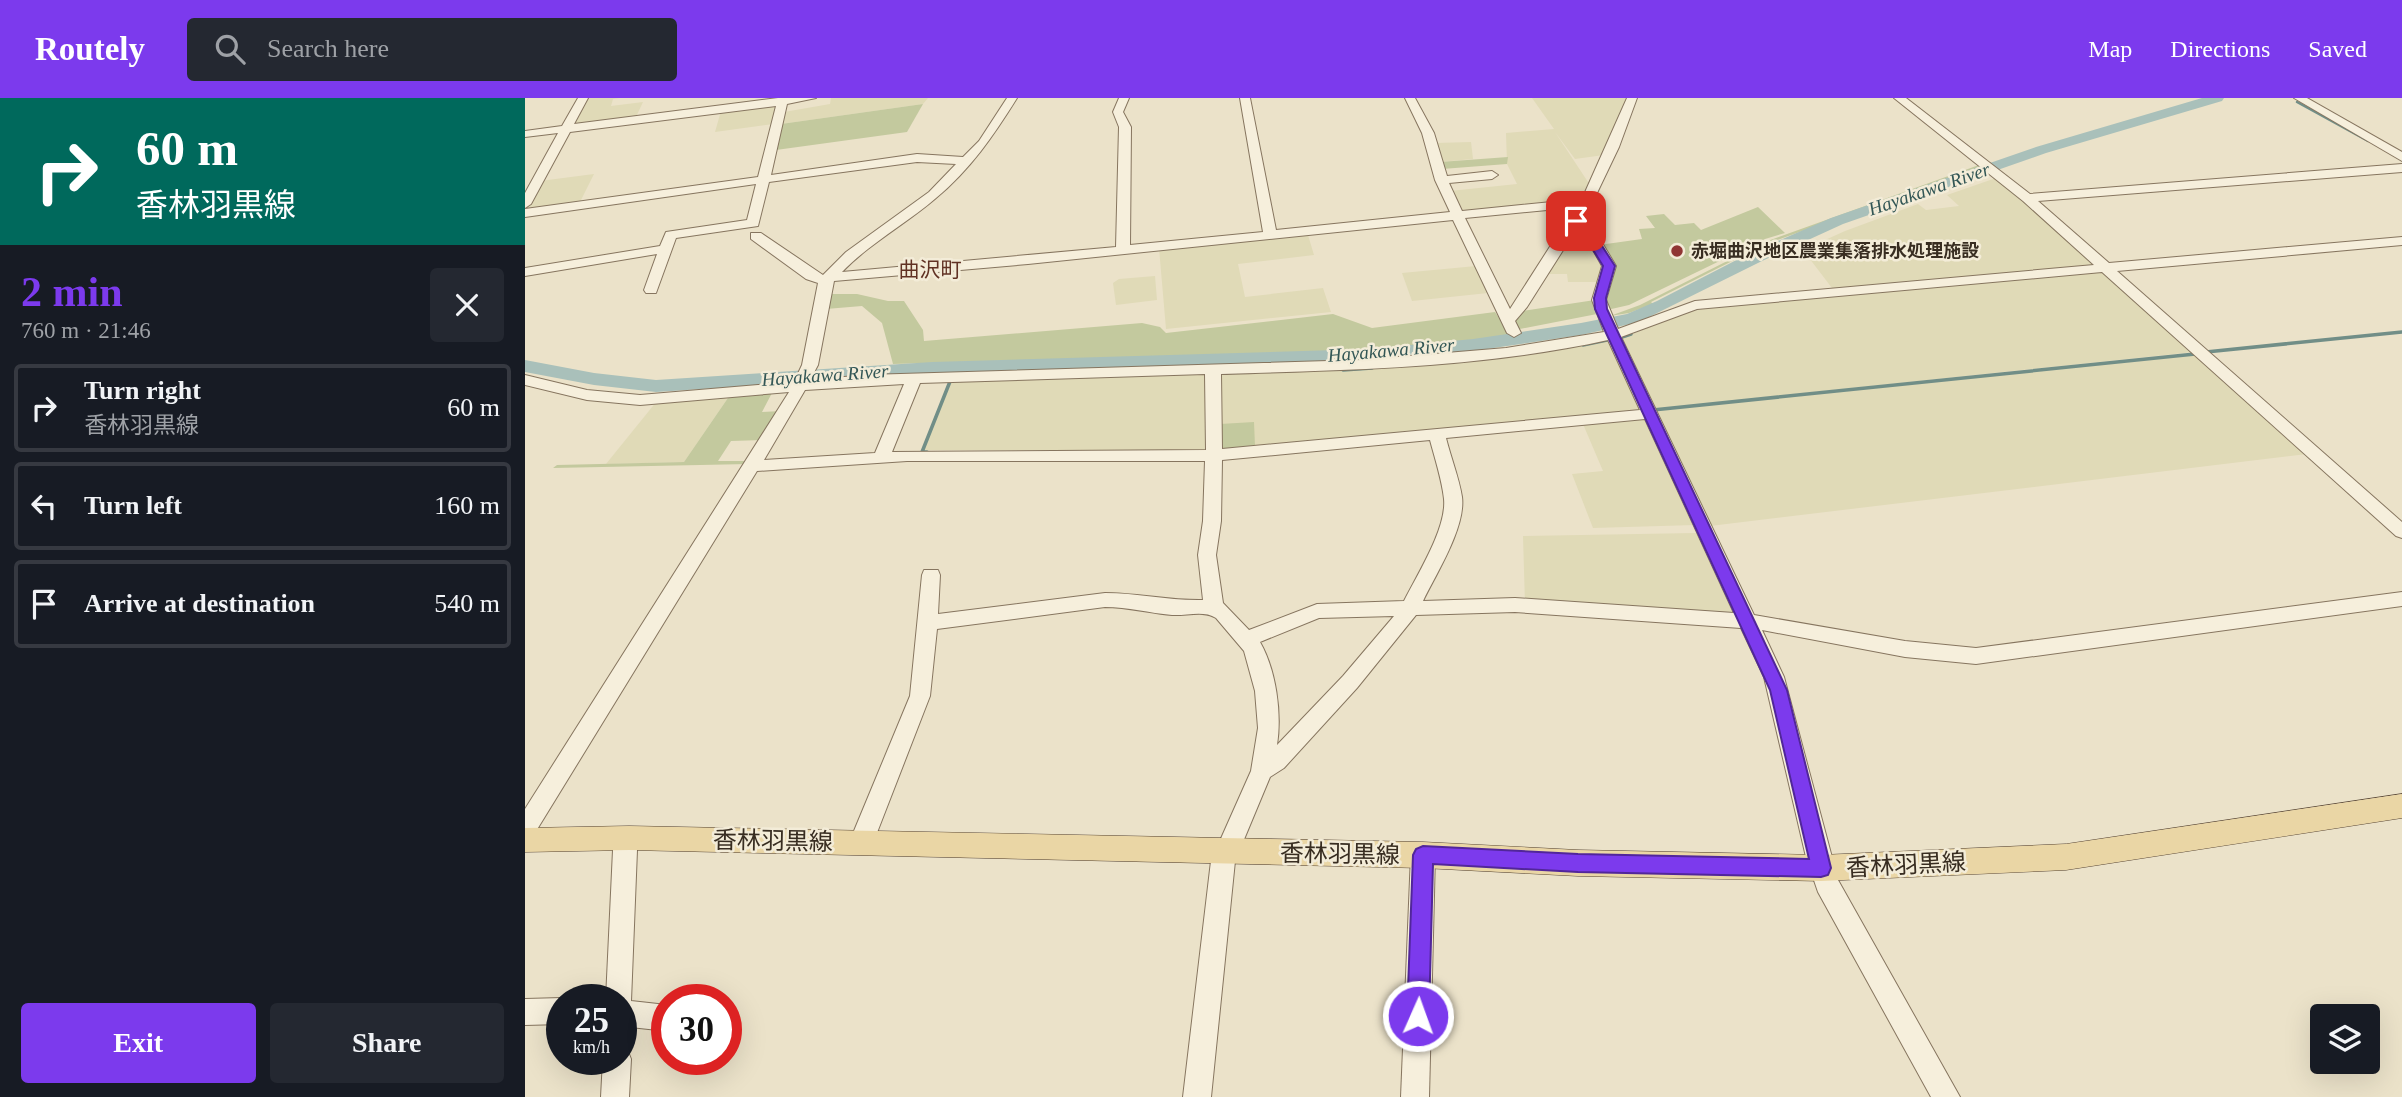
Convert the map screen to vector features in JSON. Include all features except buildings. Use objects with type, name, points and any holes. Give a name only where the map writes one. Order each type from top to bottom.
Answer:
[{"type":"main road","name":"香林羽黒線","points":[[525,840],[629,838],[1423,855],[1578,863],[1821,868],[2066,857],[2402,806]]},
{"type":"street","points":[[525,204],[583,98]]},
{"type":"street","points":[[525,134],[811,98]]},
{"type":"street","points":[[525,829],[754,466],[800,385],[809,368],[828,279],[851,255],[933,195],[983,143],[1012,98]]},
{"type":"street","points":[[1123,98],[1118,112],[1125,127],[1123,250]]},
{"type":"street","points":[[1245,98],[1270,233]]},
{"type":"street","points":[[1410,98],[1428,133],[1441,180],[1511,326],[1572,222],[1580,220]]},
{"type":"street","points":[[1580,220],[1632,98]]},
{"type":"street","points":[[1899,98],[1986,163],[2027,198],[2402,531]]},
{"type":"street","points":[[2299,98],[2402,157]]},
{"type":"street","points":[[652,290],[671,235],[753,223],[782,100]]},
{"type":"street","points":[[525,213],[921,158],[967,161]]},
{"type":"street","points":[[2027,198],[2402,168]]},
{"type":"street","points":[[1441,180],[1492,175]]},
{"type":"street","points":[[756,236],[804,272],[828,279],[1586,202]]},
{"type":"street","points":[[1580,220],[1609,266],[1599,300],[1604,317],[1779,690],[1827,884],[1947,1097]]},
{"type":"street","points":[[525,380],[587,395],[624,400],[800,385],[915,379],[1362,365],[1472,357],[1546,348],[1612,333],[1695,306],[2402,241]]},
{"type":"street","points":[[525,272],[665,249]]},
{"type":"street","points":[[1213,370],[1212,521],[1207,555],[1214,607]]},
{"type":"street","points":[[881,457],[915,379]]},
{"type":"street","points":[[754,466],[881,457],[1214,455],[1650,414]]},
{"type":"street","points":[[1262,771],[1276,761],[1350,682],[1410,608],[1447,531],[1453,510],[1453,498],[1437,435]]},
{"type":"street","points":[[861,843],[920,696],[924,677],[931,575]]},
{"type":"street","points":[[1247,639],[1317,611],[1515,606],[1747,621],[1905,649],[1976,656],[2402,599]]},
{"type":"street","points":[[926,623],[1113,600],[1173,608],[1214,607],[1247,639],[1258,660],[1268,707],[1269,728],[1262,771],[1226,851],[1197,1097]]},
{"type":"street","points":[[620,984],[625,850],[629,838]]},
{"type":"street","points":[[1415,1097],[1423,855]]},
{"type":"street","points":[[525,1012],[546,1011]]},
{"type":"street","points":[[615,1097],[616,1075]]},
{"type":"shaded area","points":[[585,98],[620,98],[613,99],[611,106],[643,102],[635,119],[570,127]]},
{"type":"shaded area","points":[[831,98],[928,98],[923,104],[781,124],[784,112],[830,104]]},
{"type":"shaded area","points":[[1532,98],[1628,98],[1604,155],[1575,159],[1555,132],[1590,185],[1583,198],[1459,211],[1450,191],[1517,184],[1507,164],[1506,133],[1554,129]]},
{"type":"shaded area","points":[[778,105],[773,124],[715,132],[721,111]]},
{"type":"shaded area","points":[[1471,142],[1473,159],[1440,162],[1435,143]]},
{"type":"shaded area","points":[[594,174],[579,204],[525,211],[540,181]]},
{"type":"shaded area","points":[[1996,178],[2098,266],[1835,292],[1803,250],[1918,204],[1926,210],[1959,206],[1947,195]]},
{"type":"shaded area","points":[[1579,225],[1603,263],[1600,282],[1568,282],[1567,274],[1544,274],[1575,226]]},
{"type":"shaded area","points":[[1308,235],[1314,255],[1238,264],[1245,297],[1323,288],[1331,312],[1166,329],[1159,248]]},
{"type":"shaded area","points":[[1476,266],[1488,293],[1412,301],[1402,273]]},
{"type":"shaded area","points":[[2104,272],[2194,352],[1653,409],[1621,341],[1624,337],[1699,308]]},
{"type":"shaded area","points":[[1155,276],[1157,300],[1116,305],[1113,283],[1119,279]]},
{"type":"shaded area","points":[[1606,341],[1612,343],[1643,410],[1255,446],[1220,424],[1219,375],[1222,374],[1363,369],[1489,358]]},
{"type":"shaded area","points":[[2197,355],[2307,454],[1710,526],[1654,411]]},
{"type":"shaded area","points":[[1207,374],[1206,450],[923,450],[951,379]]},
{"type":"shaded area","points":[[730,395],[684,462],[606,464],[657,401]]},
{"type":"shaded area","points":[[1645,418],[1695,525],[1593,528],[1572,474],[1603,471],[1583,424]]},
{"type":"shaded area","points":[[1701,535],[1739,616],[1525,604],[1523,536]]},
{"type":"green space","points":[[923,104],[907,132],[776,150],[781,124]]},
{"type":"green space","points":[[1508,157],[1507,164],[1442,169],[1440,162]]},
{"type":"green space","points":[[1979,165],[1984,166],[1766,244],[1651,302],[1653,304],[1629,313],[1610,316],[1640,305],[1765,242]]},
{"type":"green space","points":[[1758,207],[1785,233],[1765,239],[1629,305],[1607,310],[1605,306],[1613,265],[1599,245],[1642,239],[1639,229],[1655,228],[1646,216],[1664,214],[1675,225],[1694,223],[1701,230]]},
{"type":"green space","points":[[828,294],[857,294],[888,301],[904,301],[923,330],[924,341],[1142,323],[1160,327],[1166,333],[1333,314],[1372,328],[1495,312],[1511,335],[1443,345],[1374,350],[893,364],[882,323],[862,306],[826,309]]},
{"type":"green space","points":[[1595,300],[1597,314],[1515,330],[1513,325],[1522,311]]},
{"type":"green space","points":[[773,391],[762,412],[782,411],[763,440],[731,441],[718,461],[751,461],[749,464],[553,468],[557,465],[684,462],[730,395]]},
{"type":"green space","points":[[1254,422],[1255,446],[1220,449],[1220,424]]},
{"type":"waterway","name":"Hayakawa River","points":[[525,366],[594,379],[656,386],[932,368],[1369,355],[1473,345],[1581,329],[1632,318],[1663,305],[1756,257],[1837,221],[2041,150],[2217,98]]},
{"type":"waterway","points":[[2297,102],[2368,141]]},
{"type":"waterway","points":[[2206,352],[2402,332]]},
{"type":"waterway","points":[[1622,337],[1631,334]]},
{"type":"waterway","points":[[1583,345],[1607,340]]},
{"type":"waterway","points":[[1653,410],[2195,354]]},
{"type":"waterway","name":"Hayakawa River","points":[[931,372],[932,368]]},
{"type":"waterway","points":[[1343,370],[1372,368]]},
{"type":"waterway","points":[[927,452],[922,452],[951,379]]},
{"type":"place","name":"赤堀曲沢地区農業集落排水処理施設","points":[[1677,251]]},
{"type":"district","name":"曲沢町","points":[[930,270]]},
{"type":"route","points":[[1418,1016],[1423,855],[1578,863],[1821,868],[1779,690],[1601,309],[1600,298],[1608,263],[1580,220],[1576,221]]}]
